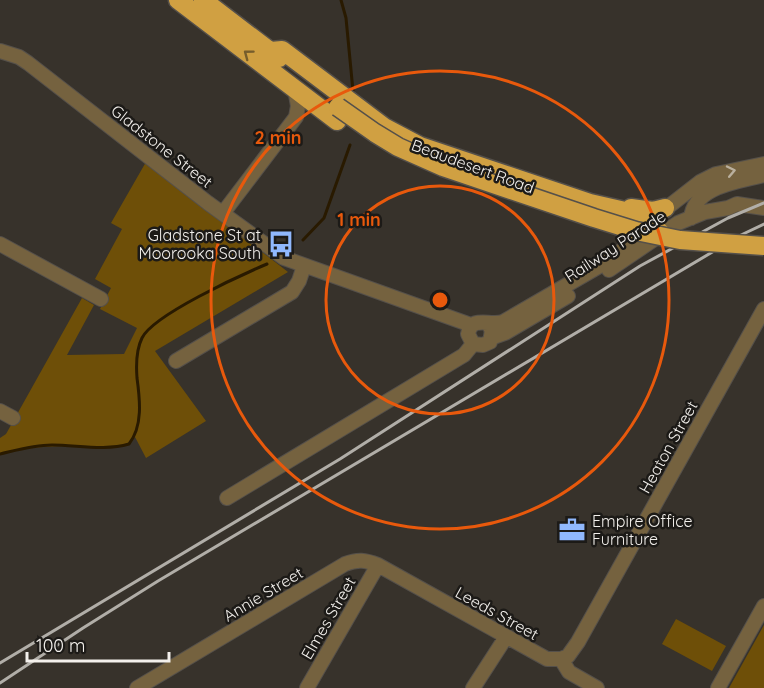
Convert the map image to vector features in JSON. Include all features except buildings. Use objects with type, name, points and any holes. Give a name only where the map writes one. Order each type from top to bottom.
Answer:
[{"type":"highway","name":"Beaudesert Road","points":[[178,0],[295,89],[335,114],[436,164],[636,231],[680,240],[764,246]]},
{"type":"highway","name":"Beaudesert Road","points":[[204,0],[271,51],[335,114],[375,146],[424,171],[593,230],[679,250],[764,256]]},
{"type":"highway","points":[[271,51],[282,50],[384,127],[420,146],[590,203],[639,215],[652,229]]},
{"type":"highway","points":[[544,188],[548,195],[652,229]]},
{"type":"highway","points":[[623,210],[630,208],[653,211],[665,208]]},
{"type":"street","name":"Gladstone Street","points":[[0,51],[19,57],[28,63],[284,258],[471,325]]},
{"type":"street","points":[[223,213],[296,117],[298,106],[295,89]]},
{"type":"street","points":[[296,117],[309,112],[335,114]]},
{"type":"street","points":[[691,218],[695,202],[716,174],[764,164]]},
{"type":"street","points":[[652,229],[665,208],[706,187],[764,175]]},
{"type":"street","points":[[706,187],[720,197],[737,204]]},
{"type":"street","name":"Railway Parade","points":[[488,324],[503,322],[603,264],[652,229],[737,204],[764,208]]},
{"type":"street","name":"Railway Parade","points":[[491,338],[505,333],[554,305],[628,259],[652,229]]},
{"type":"street","points":[[0,244],[101,299]]},
{"type":"street","points":[[177,361],[292,292],[304,266]]},
{"type":"street","name":"Heaton Street","points":[[561,659],[574,650],[764,309]]},
{"type":"street","points":[[481,321],[488,324],[492,330],[491,338],[483,345],[473,344],[468,334],[471,325],[481,321]]},
{"type":"street","points":[[227,498],[464,355],[473,344]]},
{"type":"street","points":[[0,411],[13,418]]},
{"type":"street","name":"Annie Street","points":[[137,688],[345,564],[356,560],[378,565]]},
{"type":"street","name":"Leeds Street","points":[[378,565],[547,659],[561,659],[569,672],[597,688]]},
{"type":"street","name":"Elmes Street","points":[[307,688],[378,565]]},
{"type":"street","points":[[718,688],[764,606]]},
{"type":"street","points":[[473,688],[506,637]]},
{"type":"shaded area","points":[[146,162],[288,272],[155,351],[206,421],[146,458],[135,437],[129,444],[121,446],[46,447],[0,454],[0,438],[6,434],[82,298],[94,305],[67,355],[124,354],[137,328],[100,309],[111,288],[95,279],[122,229],[111,223]]},
{"type":"shaded area","points":[[676,619],[726,646],[712,671],[662,644]]},
{"type":"shaded area","points":[[764,625],[764,688],[729,688]]},
{"type":"waterway","points":[[341,0],[346,18],[353,91]]},
{"type":"waterway","points":[[303,240],[324,218],[350,145]]},
{"type":"waterway","points":[[0,454],[45,445],[101,447],[129,444],[137,429],[138,421],[137,363],[142,338],[149,329],[180,307],[267,264]]},
{"type":"railway","points":[[0,663],[340,459],[640,266],[728,218],[764,203]]},
{"type":"railway","points":[[0,683],[158,581],[741,235],[764,224]]},
{"type":"place","name":"Gladstone St at Moorooka South","points":[[281,244]]},
{"type":"place","name":"Empire Office Furniture","points":[[572,530]]}]
